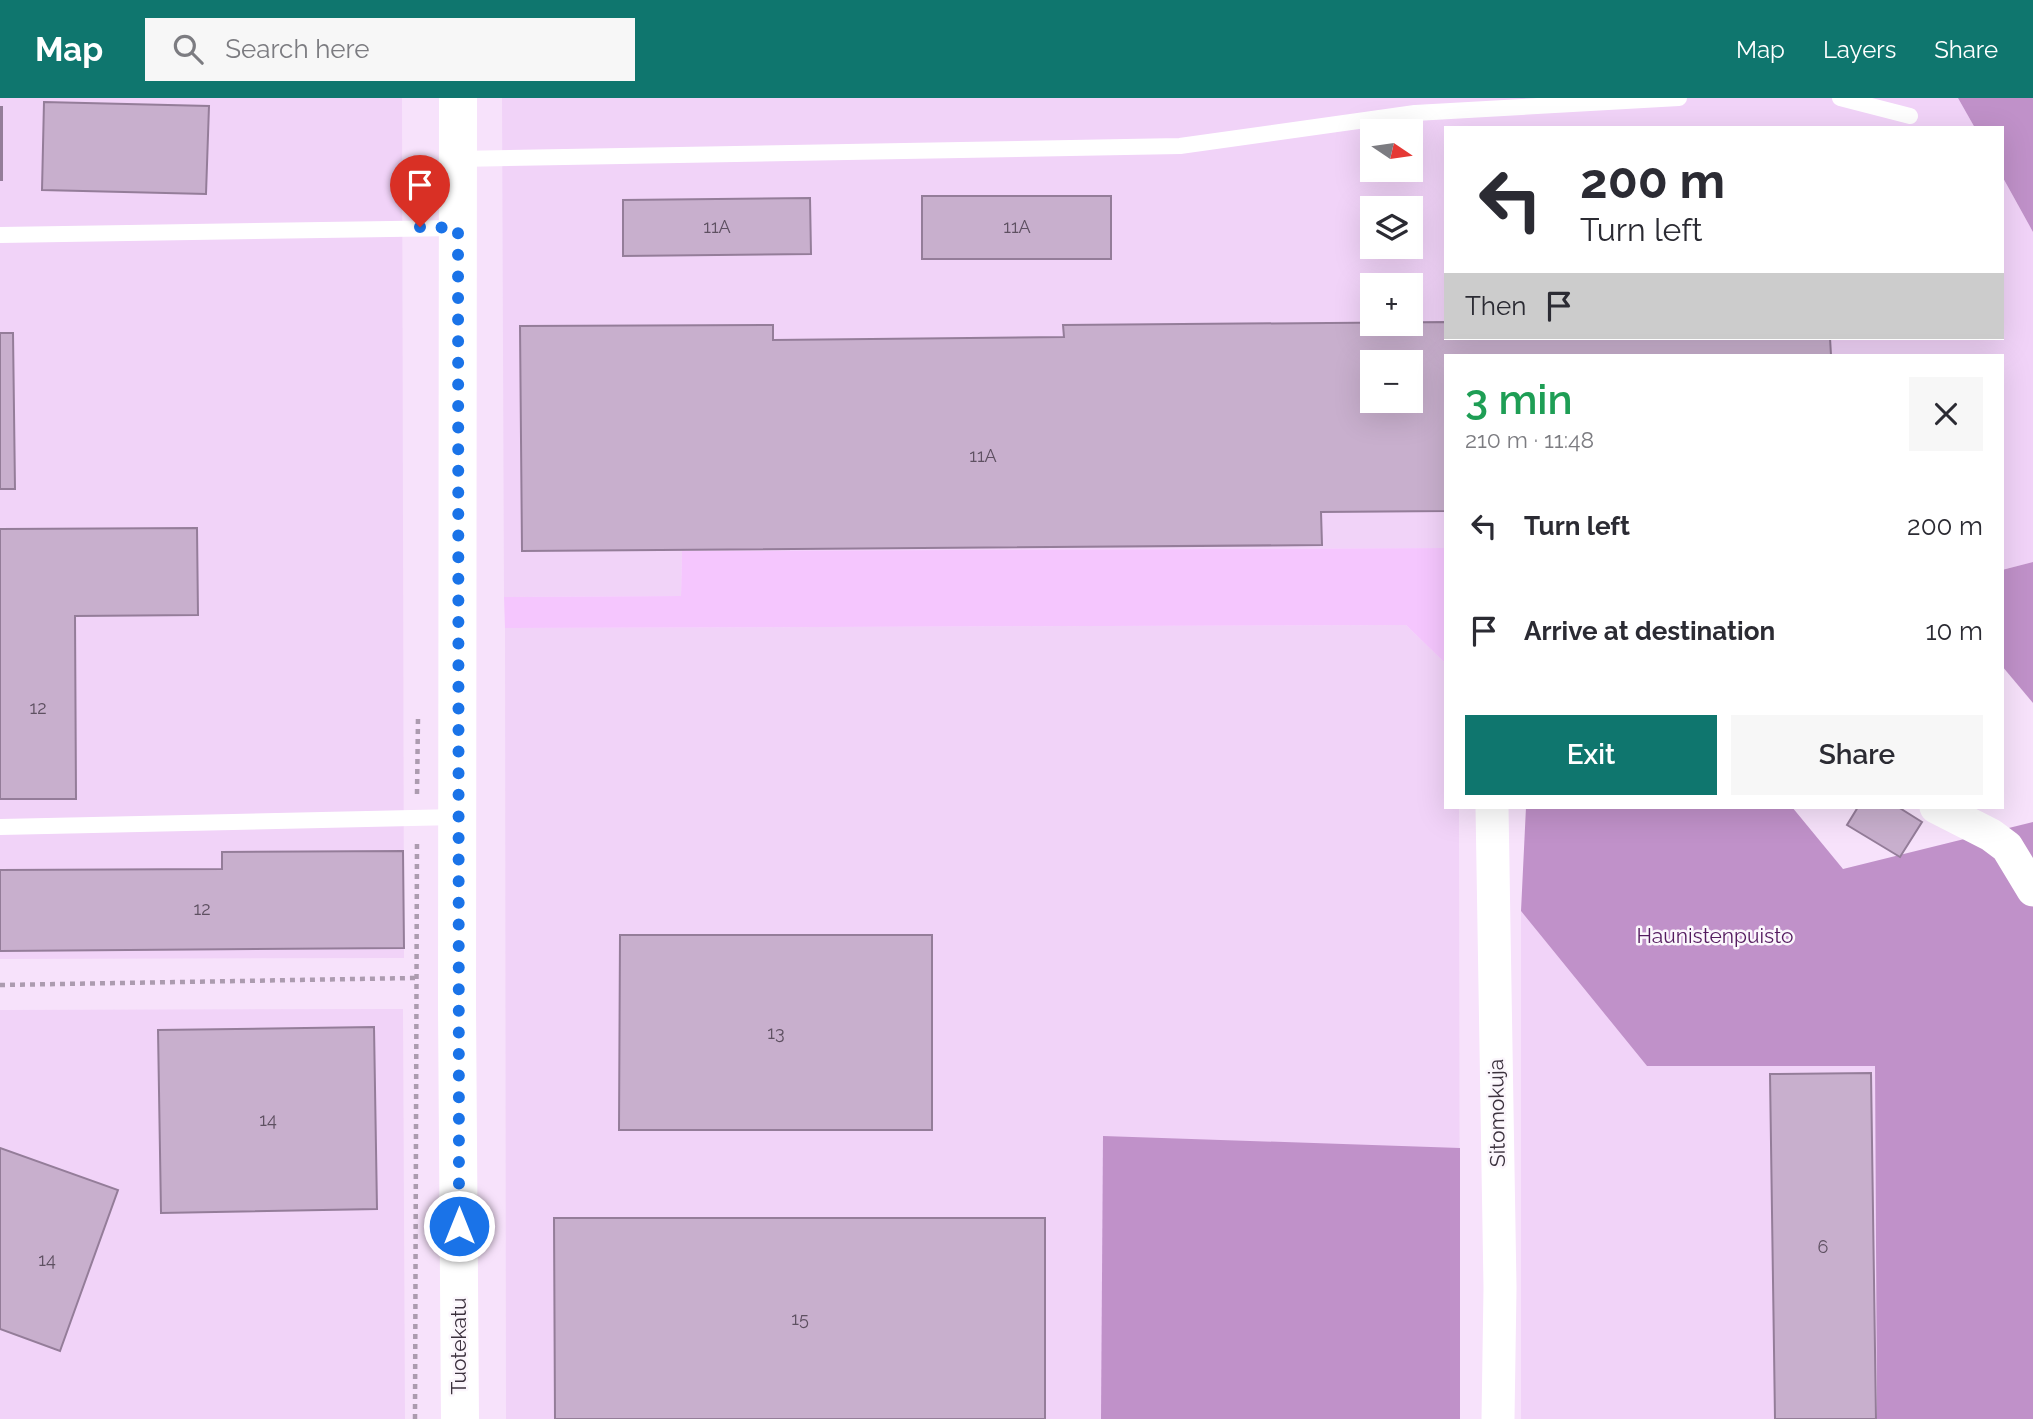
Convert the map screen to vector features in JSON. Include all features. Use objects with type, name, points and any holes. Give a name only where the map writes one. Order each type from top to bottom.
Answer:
[{"type":"street","name":"Tuotekatu","points":[[458,98],[460,1419]]},
{"type":"street","name":"Sitomokuja","points":[[1492,809],[1500,1288],[1498,1419]]},
{"type":"street","points":[[1940,809],[1991,835],[2007,848],[2033,890]]},
{"type":"lane","points":[[458,159],[1180,146],[1415,113],[1679,98]]},
{"type":"lane","points":[[1840,98],[1910,116]]},
{"type":"lane","points":[[0,234],[458,228]]},
{"type":"lane","points":[[0,827],[457,817]]},
{"type":"path","points":[[415,1419],[418,708]]},
{"type":"path","points":[[0,985],[416,978]]},
{"type":"shaded area","points":[[0,98],[402,98],[404,958],[0,959]]},
{"type":"shaded area","points":[[502,98],[1958,98],[1974,126],[1444,126],[1444,340],[2004,340],[2004,180],[2033,232],[2033,562],[2004,569],[2004,354],[1444,354],[1444,548],[682,551],[681,596],[504,597]]},
{"type":"shaded area","points":[[1444,548],[1444,662],[1406,625],[505,628],[504,597],[681,596],[682,551]]},
{"type":"shaded area","points":[[1406,625],[1444,662],[1444,809],[1459,809],[1460,1419],[506,1419],[505,628]]},
{"type":"shaded area","points":[[1521,911],[1647,1066],[1875,1065],[1877,1419],[1521,1419]]},
{"type":"shaded area","points":[[403,1009],[405,1419],[0,1419],[0,1010]]},
{"type":"green space","points":[[1958,98],[2033,98],[2033,232],[2004,180],[2004,126],[1974,126]]},
{"type":"green space","points":[[2033,562],[2033,703],[2004,668],[2004,569]]},
{"type":"green space","name":"Haunistenpuisto","points":[[1526,809],[1794,809],[1843,869],[2033,822],[2033,1419],[1877,1419],[1875,1066],[1647,1066],[1521,911]]},
{"type":"green space","points":[[1103,1136],[1460,1148],[1460,1419],[1101,1419]]},
{"type":"building","points":[[44,102],[209,106],[206,194],[42,190]]},
{"type":"building","points":[[2,107],[2,180],[0,180]]},
{"type":"building","points":[[922,196],[1111,196],[1111,259],[922,259]]},
{"type":"building","points":[[810,198],[811,254],[623,256],[623,200]]},
{"type":"building","points":[[1423,322],[1444,322],[1444,340],[1830,340],[1831,354],[1444,354],[1444,511],[1321,512],[1322,545],[522,551],[520,326],[773,325],[773,340],[1064,337],[1063,325],[1360,323],[1360,336],[1423,336]]},
{"type":"building","points":[[0,333],[13,333],[15,489],[0,489]]},
{"type":"building","points":[[197,528],[198,615],[75,616],[76,799],[0,799],[0,529]]},
{"type":"building","points":[[1857,809],[1901,809],[1922,822],[1900,857],[1847,825]]},
{"type":"building","points":[[403,851],[404,948],[0,951],[0,870],[222,869],[222,852]]},
{"type":"building","points":[[620,935],[932,935],[932,1130],[619,1130]]},
{"type":"building","points":[[374,1027],[377,1209],[161,1213],[158,1030]]},
{"type":"building","points":[[1871,1073],[1876,1419],[1775,1419],[1770,1074]]},
{"type":"building","points":[[0,1148],[118,1190],[60,1351],[0,1329]]},
{"type":"building","points":[[554,1218],[1045,1218],[1045,1419],[555,1419]]},
{"type":"route","points":[[420,227],[458,228],[459,1226]]}]
